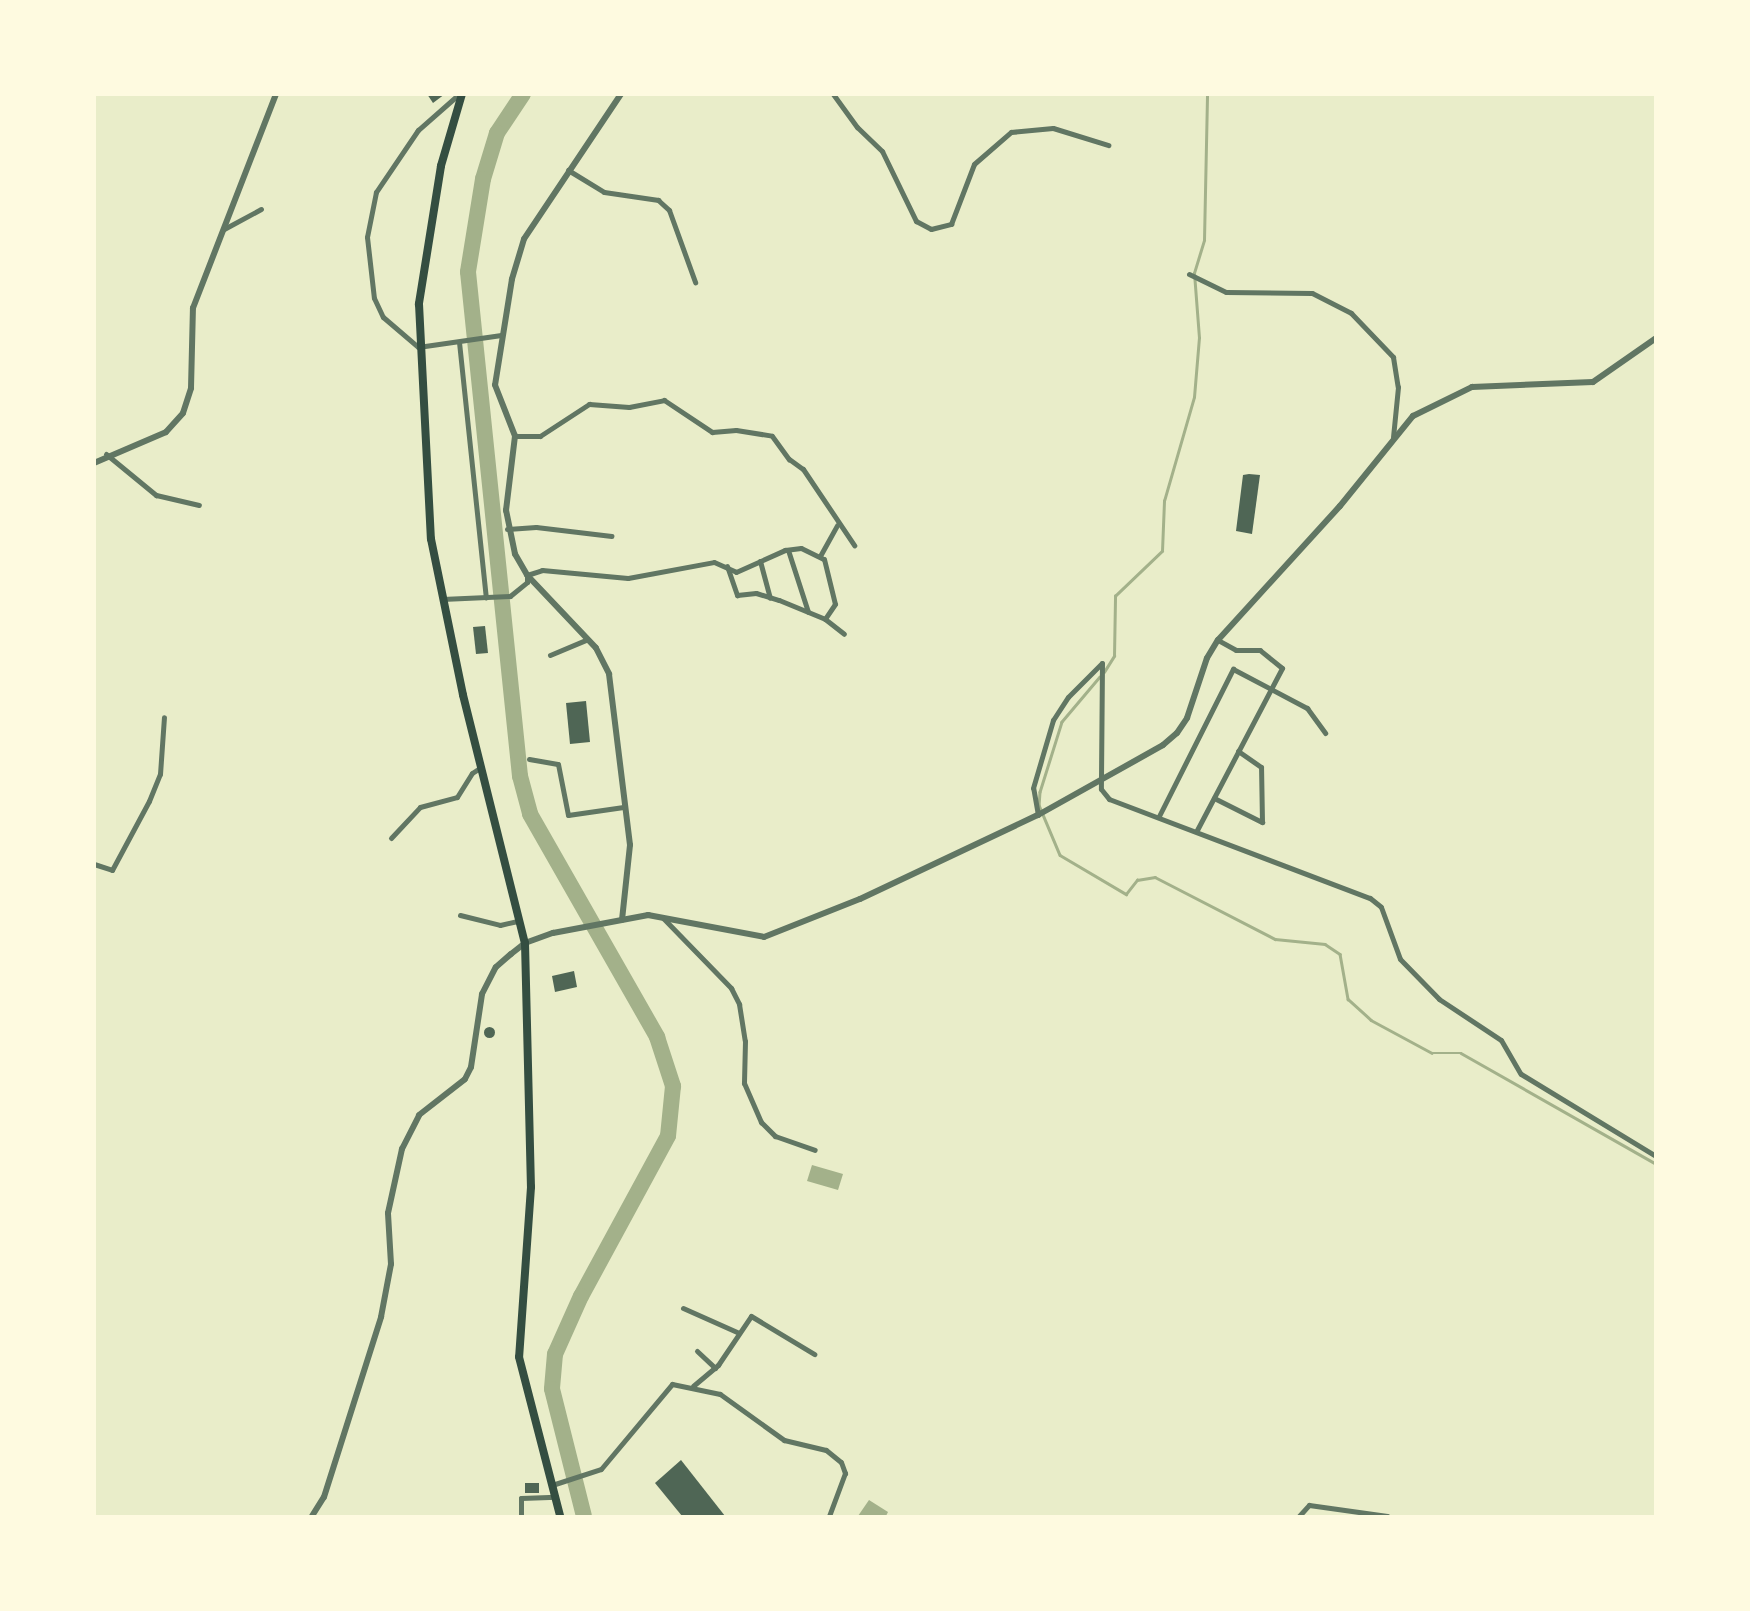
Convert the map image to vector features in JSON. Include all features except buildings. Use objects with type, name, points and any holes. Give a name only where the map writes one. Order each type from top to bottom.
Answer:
[{"type":"main road","points":[[460,94],[441,166],[419,304],[418,347],[431,539],[480,768],[525,943],[531,1187],[519,1357],[526,1397],[555,1484],[560,1517]]},
{"type":"street","points":[[94,463],[106,454],[166,432],[183,413],[191,388],[193,308],[276,94]]},
{"type":"street","points":[[460,94],[418,130],[392,164],[369,213],[374,298],[383,317],[418,347],[501,335]]},
{"type":"street","points":[[621,94],[524,239],[501,335],[495,385],[516,436],[507,529],[527,575],[589,638],[609,674],[623,807],[630,845],[622,920]]},
{"type":"street","points":[[833,94],[857,127],[882,150],[916,221],[931,229],[951,224],[974,164],[1011,132],[1033,126],[1053,128],[1108,145]]},
{"type":"street","points":[[568,170],[604,192],[658,200],[669,209],[695,282]]},
{"type":"street","points":[[224,229],[261,209]]},
{"type":"street","points":[[1189,274],[1226,292],[1312,293],[1351,313],[1393,357],[1398,387],[1393,437]]},
{"type":"street","points":[[312,1517],[324,1497],[381,1317],[391,1264],[388,1213],[409,1131],[430,1104],[465,1079],[471,1067],[482,994],[496,967],[525,943],[582,926],[661,915],[733,935],[764,937],[910,876],[1038,815],[1163,745],[1177,733],[1187,718],[1207,658],[1218,639],[1340,506],[1393,437],[1413,416],[1472,387],[1593,382],[1656,338]]},
{"type":"street","points":[[460,342],[487,598]]},
{"type":"street","points":[[516,436],[540,436],[589,404],[629,407],[664,400],[712,432],[736,430],[772,436],[825,499],[837,525],[854,545]]},
{"type":"street","points":[[106,454],[156,495],[199,505]]},
{"type":"street","points":[[825,619],[835,604],[820,556],[837,525]]},
{"type":"street","points":[[507,529],[536,527],[611,536]]},
{"type":"street","points":[[527,575],[564,570],[628,578],[714,562],[736,572],[788,550],[801,548],[820,556]]},
{"type":"street","points":[[788,550],[808,612]]},
{"type":"street","points":[[761,561],[771,598]]},
{"type":"street","points":[[727,566],[737,595],[756,593],[771,598],[825,619],[844,634]]},
{"type":"street","points":[[442,599],[508,596],[527,582],[527,575]]},
{"type":"street","points":[[550,655],[589,638]]},
{"type":"street","points":[[1197,830],[1282,668],[1260,650],[1236,650],[1218,639]]},
{"type":"street","points":[[1038,815],[1033,788],[1053,720],[1089,673],[1102,663],[1101,789],[1109,799],[1197,830],[1252,856],[1335,882],[1375,901],[1400,958],[1439,999],[1501,1040],[1521,1074],[1656,1156]]},
{"type":"street","points":[[1159,816],[1233,669],[1307,708],[1325,733]]},
{"type":"street","points":[[94,864],[112,870],[149,801],[160,774],[164,717]]},
{"type":"street","points":[[1214,798],[1262,822],[1261,766],[1238,751]]},
{"type":"street","points":[[529,759],[558,764],[568,815],[623,807]]},
{"type":"street","points":[[391,838],[420,807],[457,797],[472,773],[480,768]]},
{"type":"street","points":[[460,915],[500,925],[518,921]]},
{"type":"street","points":[[661,915],[731,988],[739,1004],[745,1041],[744,1083],[761,1122],[775,1136],[815,1150]]},
{"type":"street","points":[[683,1308],[737,1332]]},
{"type":"street","points":[[693,1387],[715,1368],[737,1332],[751,1316],[814,1354]]},
{"type":"street","points":[[697,1352],[715,1368]]},
{"type":"street","points":[[555,1484],[580,1477],[606,1464],[666,1387],[693,1387],[720,1394],[784,1440],[825,1450],[841,1462],[845,1473],[829,1517]]},
{"type":"street","points":[[520,1517],[521,1498],[558,1496]]},
{"type":"street","points":[[1300,1517],[1309,1505],[1387,1517]]},
{"type":"shaded area","points":[[812,1165],[843,1174],[838,1190],[807,1181]]},
{"type":"shaded area","points":[[869,1500],[888,1512],[886,1516],[858,1516]]},
{"type":"waterway","points":[[523,94],[497,133],[483,179],[468,272],[520,776],[530,814],[657,1037],[673,1086],[668,1136],[581,1296],[555,1354],[552,1389],[584,1516]]},
{"type":"waterway","points":[[1104,672],[1114,656],[1115,596],[1162,551],[1164,501],[1194,397],[1199,338],[1194,273],[1204,240],[1207,94]]},
{"type":"waterway","points":[[1100,677],[1062,722],[1040,792],[1039,805],[1060,855],[1126,894],[1137,880],[1155,877],[1275,939],[1325,944],[1340,954],[1348,999],[1371,1020],[1432,1053],[1461,1053],[1656,1164]]}]
